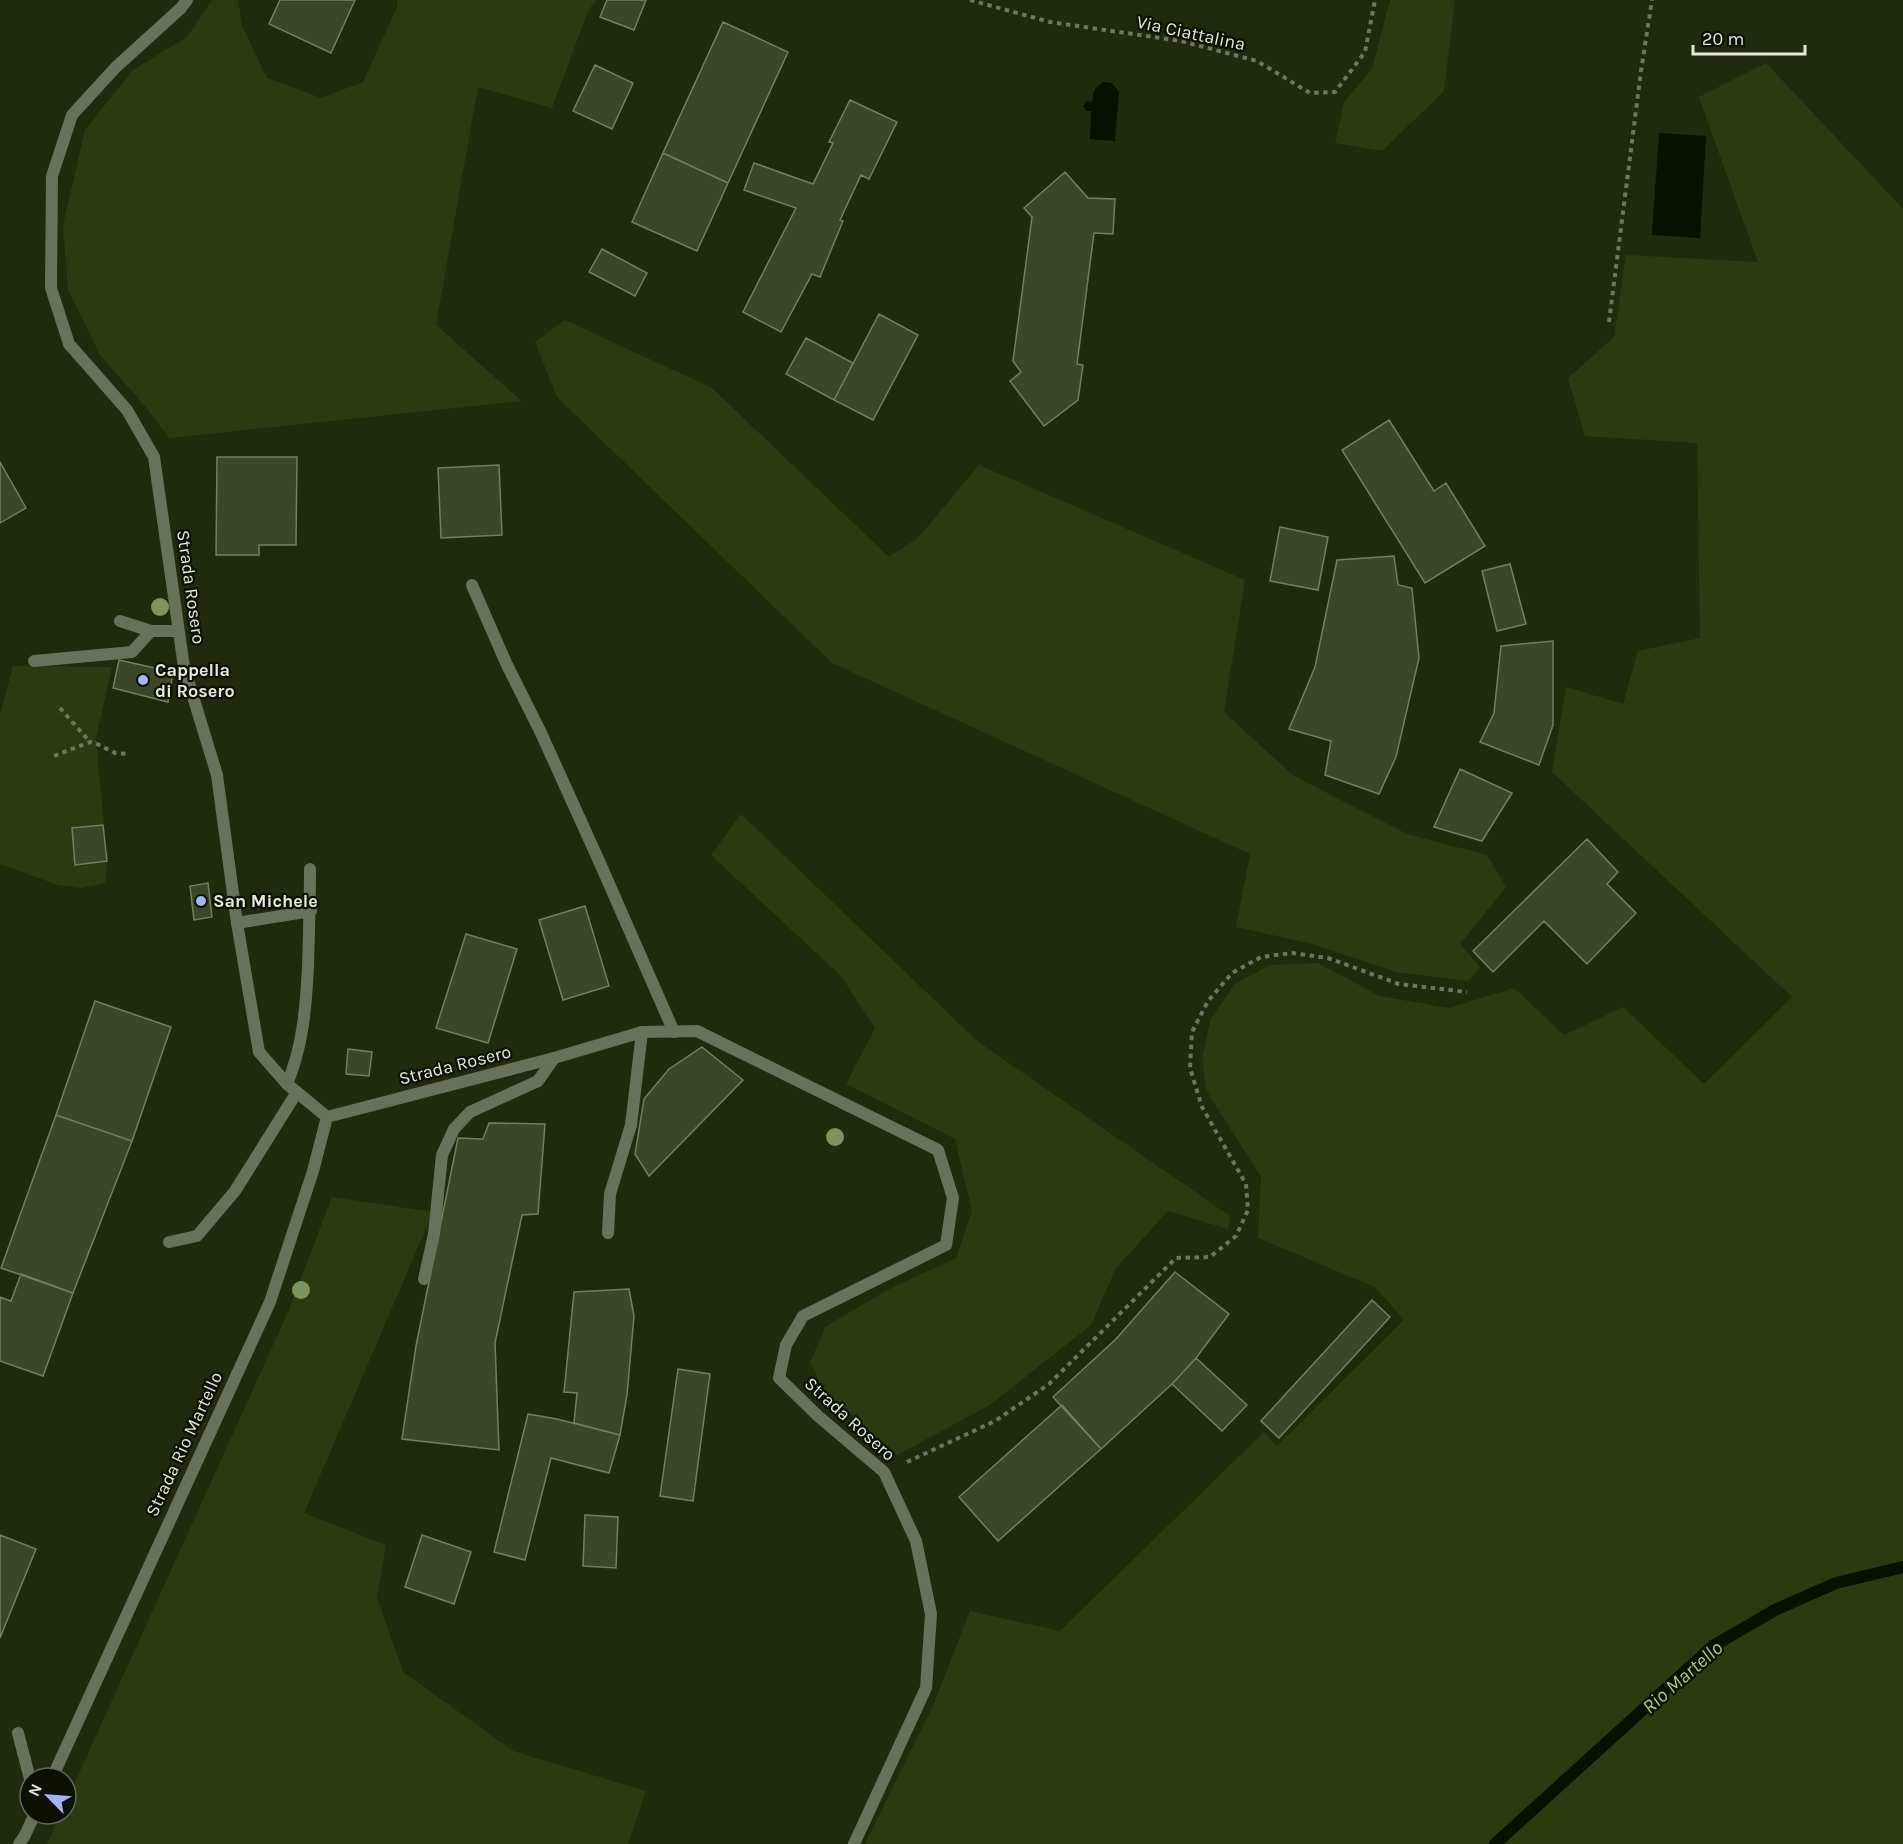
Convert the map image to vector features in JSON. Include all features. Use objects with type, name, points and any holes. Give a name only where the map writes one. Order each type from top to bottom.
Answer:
[{"type":"street","name":"Strada Rosero","points":[[186,0],[181,8],[116,67],[72,115],[52,176],[51,288],[69,344],[127,410],[154,457],[184,667],[217,775],[237,923],[259,1052],[287,1084],[327,1117],[554,1058],[642,1032],[697,1031],[938,1150],[953,1198],[946,1245],[803,1316],[786,1345],[779,1378],[818,1416],[885,1472],[916,1541],[931,1614],[926,1688],[854,1844]]},
{"type":"street","points":[[472,585],[507,665],[590,840],[674,1032]]},
{"type":"street","points":[[120,621],[151,631],[178,631]]},
{"type":"street","points":[[34,661],[132,652],[151,631]]},
{"type":"street","points":[[287,1084],[297,1060],[306,1013],[311,911],[309,869]]},
{"type":"street","points":[[237,923],[311,911]]},
{"type":"street","points":[[608,1233],[610,1194],[631,1125],[642,1032]]},
{"type":"street","points":[[424,1279],[434,1234],[441,1155],[454,1129],[470,1112],[538,1081],[554,1058]]},
{"type":"street","points":[[169,1242],[197,1236],[235,1191],[297,1092]]},
{"type":"street","name":"Strada Rio Martello","points":[[57,1766],[270,1302],[313,1171],[327,1117]]},
{"type":"street","points":[[18,1733],[27,1766]]},
{"type":"street","points":[[19,1844],[29,1826]]},
{"type":"path","name":"Via Ciattalina","points":[[969,0],[1050,22],[1181,41],[1257,61],[1310,93],[1335,92],[1365,51],[1375,0]]},
{"type":"path","points":[[1609,322],[1652,0]]},
{"type":"path","points":[[60,708],[90,742],[115,753],[128,754]]},
{"type":"path","points":[[54,756],[90,742]]},
{"type":"path","points":[[885,1472],[994,1421],[1049,1384],[1176,1258],[1210,1257],[1236,1236],[1248,1210],[1246,1184],[1202,1107],[1190,1068],[1192,1032],[1208,1001],[1232,973],[1261,957],[1292,953],[1328,958],[1399,984],[1467,992]]},
{"type":"green space","points":[[212,0],[238,0],[242,26],[267,78],[321,98],[363,82],[397,7],[397,0],[596,0],[588,11],[552,108],[478,87],[436,325],[522,401],[169,438],[145,406],[100,355],[68,290],[63,225],[85,130],[133,70],[187,37]]},
{"type":"green space","points":[[1390,0],[1455,0],[1444,91],[1382,151],[1335,143],[1344,102],[1372,69]]},
{"type":"green space","points":[[1766,63],[1903,209],[1903,1844],[865,1844],[934,1703],[970,1611],[1060,1631],[1264,1432],[1277,1446],[1404,1320],[1375,1287],[1258,1238],[1261,1177],[1206,1090],[1202,1057],[1211,1018],[1235,984],[1270,965],[1317,963],[1380,996],[1449,1008],[1514,988],[1564,1035],[1623,1007],[1704,1084],[1792,997],[1552,772],[1566,687],[1623,704],[1638,651],[1700,638],[1697,443],[1585,436],[1568,378],[1614,337],[1626,255],[1758,262],[1699,97]]},
{"type":"green space","points":[[565,320],[712,388],[889,557],[918,538],[979,465],[1245,580],[1224,712],[1294,776],[1407,834],[1487,855],[1506,887],[1460,944],[1480,967],[1468,981],[1396,972],[1313,944],[1236,927],[1250,854],[832,663],[557,397],[535,342]]},
{"type":"green space","points":[[13,666],[112,667],[96,738],[107,861],[106,883],[80,888],[58,885],[0,864],[0,714]]},
{"type":"green space","points":[[741,814],[977,1041],[1230,1216],[1228,1229],[1168,1211],[1116,1268],[1091,1325],[990,1405],[897,1455],[825,1392],[810,1363],[825,1327],[891,1288],[956,1258],[972,1211],[955,1139],[846,1084],[875,1028],[841,976],[711,855]]},
{"type":"green space","points":[[332,1197],[433,1212],[304,1513],[386,1545],[377,1597],[403,1672],[513,1751],[646,1791],[628,1844],[47,1844],[55,1826],[78,1826],[78,1776],[288,1312]]},
{"type":"shaded area","points":[[1103,82],[1112,83],[1119,92],[1115,141],[1090,139],[1091,111],[1086,111],[1083,106],[1087,101],[1092,102],[1094,90]]},
{"type":"shaded area","points":[[1659,133],[1706,136],[1700,238],[1652,235]]},
{"type":"building","points":[[280,0],[355,0],[331,53],[269,24]]},
{"type":"building","points":[[607,0],[646,0],[634,30],[600,17]]},
{"type":"building","points":[[723,22],[788,52],[728,183],[663,153]]},
{"type":"building","points":[[595,65],[633,83],[612,129],[573,111]]},
{"type":"building","points":[[850,100],[897,122],[869,179],[861,175],[840,220],[843,221],[820,277],[812,274],[781,332],[743,312],[796,208],[744,190],[754,163],[813,184],[833,143],[829,142]]},
{"type":"building","points":[[663,153],[728,183],[697,251],[632,222]]},
{"type":"building","points":[[1065,172],[1088,198],[1115,199],[1113,234],[1094,233],[1077,364],[1083,365],[1078,400],[1044,426],[1010,381],[1021,372],[1013,361],[1032,217],[1024,208]]},
{"type":"building","points":[[602,249],[647,273],[635,296],[589,272]]},
{"type":"building","points":[[879,314],[918,335],[873,420],[834,400]]},
{"type":"building","points":[[806,338],[853,363],[834,400],[786,374]]},
{"type":"building","points":[[1389,420],[1434,491],[1446,483],[1485,546],[1425,583],[1342,450]]},
{"type":"building","points":[[217,457],[297,457],[296,545],[259,545],[259,555],[216,555]]},
{"type":"building","points":[[0,462],[26,508],[0,523]]},
{"type":"building","points":[[499,465],[502,535],[441,538],[438,468]]},
{"type":"building","points":[[1280,527],[1328,537],[1318,590],[1270,581]]},
{"type":"building","points":[[1394,556],[1398,585],[1412,588],[1419,658],[1396,757],[1379,794],[1325,775],[1331,741],[1289,729],[1315,667],[1337,560]]},
{"type":"building","points":[[1510,564],[1526,624],[1497,631],[1482,571]]},
{"type":"building","points":[[1553,641],[1553,725],[1539,765],[1480,742],[1494,713],[1501,646]]},
{"type":"building","name":"Cappella di Rosero","points":[[119,660],[173,672],[168,702],[113,688]]},
{"type":"building","points":[[1460,769],[1512,793],[1482,841],[1434,827]]},
{"type":"building","points":[[103,825],[107,861],[75,865],[72,828]]},
{"type":"building","points":[[1587,839],[1618,872],[1607,884],[1636,913],[1587,964],[1544,921],[1493,972],[1473,951]]},
{"type":"building","name":"San Michele","points":[[208,883],[212,917],[194,920],[190,886]]},
{"type":"building","points":[[585,906],[609,986],[563,1000],[539,920]]},
{"type":"building","points":[[466,934],[517,949],[488,1043],[436,1028]]},
{"type":"building","points":[[95,1001],[171,1027],[132,1141],[56,1115]]},
{"type":"building","points":[[702,1047],[743,1080],[649,1176],[635,1154],[644,1099],[669,1069]]},
{"type":"building","points":[[348,1049],[372,1052],[369,1076],[346,1074]]},
{"type":"building","points":[[56,1115],[132,1141],[73,1293],[1,1268]]},
{"type":"building","points":[[489,1123],[545,1124],[538,1214],[522,1215],[495,1343],[499,1450],[402,1439],[416,1346],[458,1138],[483,1139]]},
{"type":"building","points":[[1175,1272],[1229,1314],[1196,1358],[1172,1384],[1101,1449],[1053,1397],[1116,1339]]},
{"type":"building","points":[[21,1274],[73,1293],[43,1376],[0,1361],[0,1297],[11,1301]]},
{"type":"building","points":[[629,1289],[634,1316],[627,1395],[620,1435],[574,1423],[577,1393],[564,1392],[574,1292]]},
{"type":"building","points":[[1372,1300],[1390,1317],[1279,1438],[1261,1421]]},
{"type":"building","points":[[1196,1358],[1247,1405],[1222,1431],[1172,1384]]},
{"type":"building","points":[[678,1369],[710,1374],[693,1501],[660,1496]]},
{"type":"building","points":[[1062,1405],[1101,1449],[998,1541],[959,1497]]},
{"type":"building","points":[[528,1414],[620,1435],[609,1473],[551,1458],[525,1560],[494,1552]]},
{"type":"building","points":[[585,1515],[618,1517],[616,1568],[583,1566]]},
{"type":"building","points":[[0,1535],[36,1549],[0,1638]]},
{"type":"building","points":[[422,1535],[471,1552],[454,1604],[405,1587]]},
{"type":"waterway","name":"Rio Martello","points":[[1495,1844],[1713,1646],[1775,1610],[1836,1583],[1903,1567]]},
{"type":"place","name":"Cappella di Rosero","points":[[143,680]]},
{"type":"place","name":"San Michele","points":[[201,901]]}]
